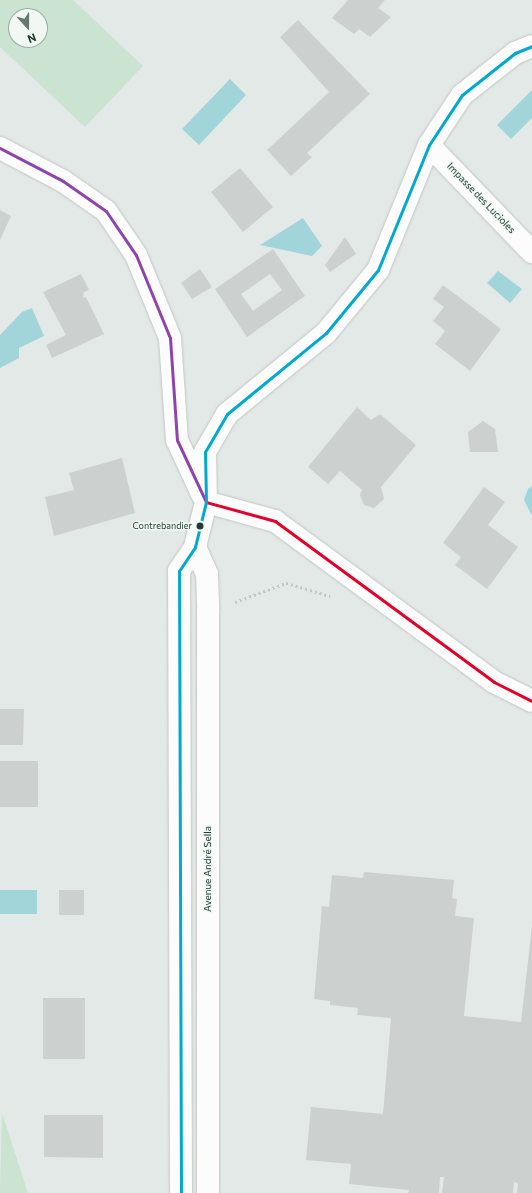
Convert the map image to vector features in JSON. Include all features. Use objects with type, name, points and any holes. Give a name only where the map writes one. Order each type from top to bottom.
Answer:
[{"type":"street","points":[[181,1193],[179,571],[195,547],[206,502],[205,452],[227,414],[326,333],[378,270],[429,145],[462,96],[515,53],[532,46]]},
{"type":"street","name":"Impasse des Lucioles","points":[[429,145],[532,252]]},
{"type":"street","points":[[0,148],[63,181],[106,210],[136,255],[170,338],[177,440],[206,502],[275,521],[366,590],[494,682],[532,700]]},
{"type":"street","name":"Avenue André Sella","points":[[195,547],[207,574],[208,612],[208,1193]]},
{"type":"path","points":[[208,612],[286,583],[326,597],[366,590]]},
{"type":"green space","points":[[0,0],[73,0],[143,66],[85,127],[0,47]]},
{"type":"green space","points":[[2,1113],[28,1193],[0,1193]]},
{"type":"water","points":[[230,79],[246,95],[199,145],[182,129]]},
{"type":"water","points":[[532,90],[532,118],[511,139],[497,125]]},
{"type":"water","points":[[303,218],[322,246],[312,256],[260,245]]},
{"type":"water","points":[[498,271],[522,289],[510,303],[487,283]]},
{"type":"water","points":[[32,308],[44,336],[19,348],[19,358],[0,368],[0,335],[22,312]]},
{"type":"water","points":[[532,486],[532,516],[524,500],[528,489]]},
{"type":"water","points":[[0,890],[37,890],[37,914],[0,914]]},
{"type":"building","points":[[348,0],[385,0],[378,8],[391,17],[370,37],[359,29],[354,34],[332,18]]},
{"type":"building","points":[[298,20],[370,94],[307,153],[312,157],[291,176],[267,150],[329,92],[280,37]]},
{"type":"building","points":[[240,168],[273,207],[243,232],[211,192]]},
{"type":"building","points":[[0,210],[11,216],[0,240]]},
{"type":"building","points":[[345,237],[356,254],[330,272],[325,265]]},
{"type":"building","points":[[273,249],[305,296],[247,337],[215,289]],"holes":[[[270,274],[282,290],[253,311],[241,294]]]},
{"type":"building","points":[[200,269],[212,287],[192,299],[181,283]]},
{"type":"building","points":[[81,274],[89,290],[84,292],[83,298],[86,297],[104,334],[52,358],[46,345],[66,335],[43,292]]},
{"type":"building","points":[[443,285],[501,329],[470,371],[435,344],[445,331],[433,321],[444,307],[433,299]]},
{"type":"building","points":[[357,407],[371,420],[380,414],[416,445],[381,487],[384,499],[374,508],[364,505],[360,495],[362,490],[340,471],[328,484],[308,467]]},
{"type":"building","points":[[483,421],[495,429],[498,452],[470,452],[468,432]]},
{"type":"building","points":[[122,458],[135,513],[54,536],[45,497],[74,490],[69,473]]},
{"type":"building","points":[[484,487],[505,502],[488,525],[518,547],[487,589],[455,565],[461,557],[443,543]]},
{"type":"building","points":[[0,709],[24,709],[23,745],[0,745]]},
{"type":"building","points":[[0,761],[38,761],[38,807],[0,807]]},
{"type":"building","points":[[364,872],[454,880],[452,898],[457,899],[455,916],[474,918],[464,1016],[521,1022],[532,926],[532,1193],[517,1193],[518,1183],[514,1182],[513,1193],[442,1193],[444,1177],[440,1177],[439,1193],[408,1193],[409,1190],[349,1184],[351,1164],[306,1160],[311,1107],[383,1114],[391,1018],[357,1015],[358,1008],[330,1005],[330,1001],[314,999],[322,906],[329,907],[332,875],[363,878]]},
{"type":"building","points":[[59,890],[84,890],[84,915],[59,915]]},
{"type":"building","points":[[43,998],[85,998],[85,1059],[43,1059]]},
{"type":"building","points":[[44,1115],[103,1115],[103,1158],[44,1157]]},
{"type":"transit line","points":[[181,1193],[179,571],[195,547],[206,502],[205,452],[227,414],[326,333],[378,270],[429,145],[462,95],[515,53],[532,46]]},
{"type":"transit line","points":[[0,148],[63,181],[106,211],[136,255],[170,338],[177,440],[206,502]]},
{"type":"transit line","points":[[206,502],[275,521],[494,682],[532,701]]},
{"type":"place","name":"Contrebandier","points":[[200,526]]}]
